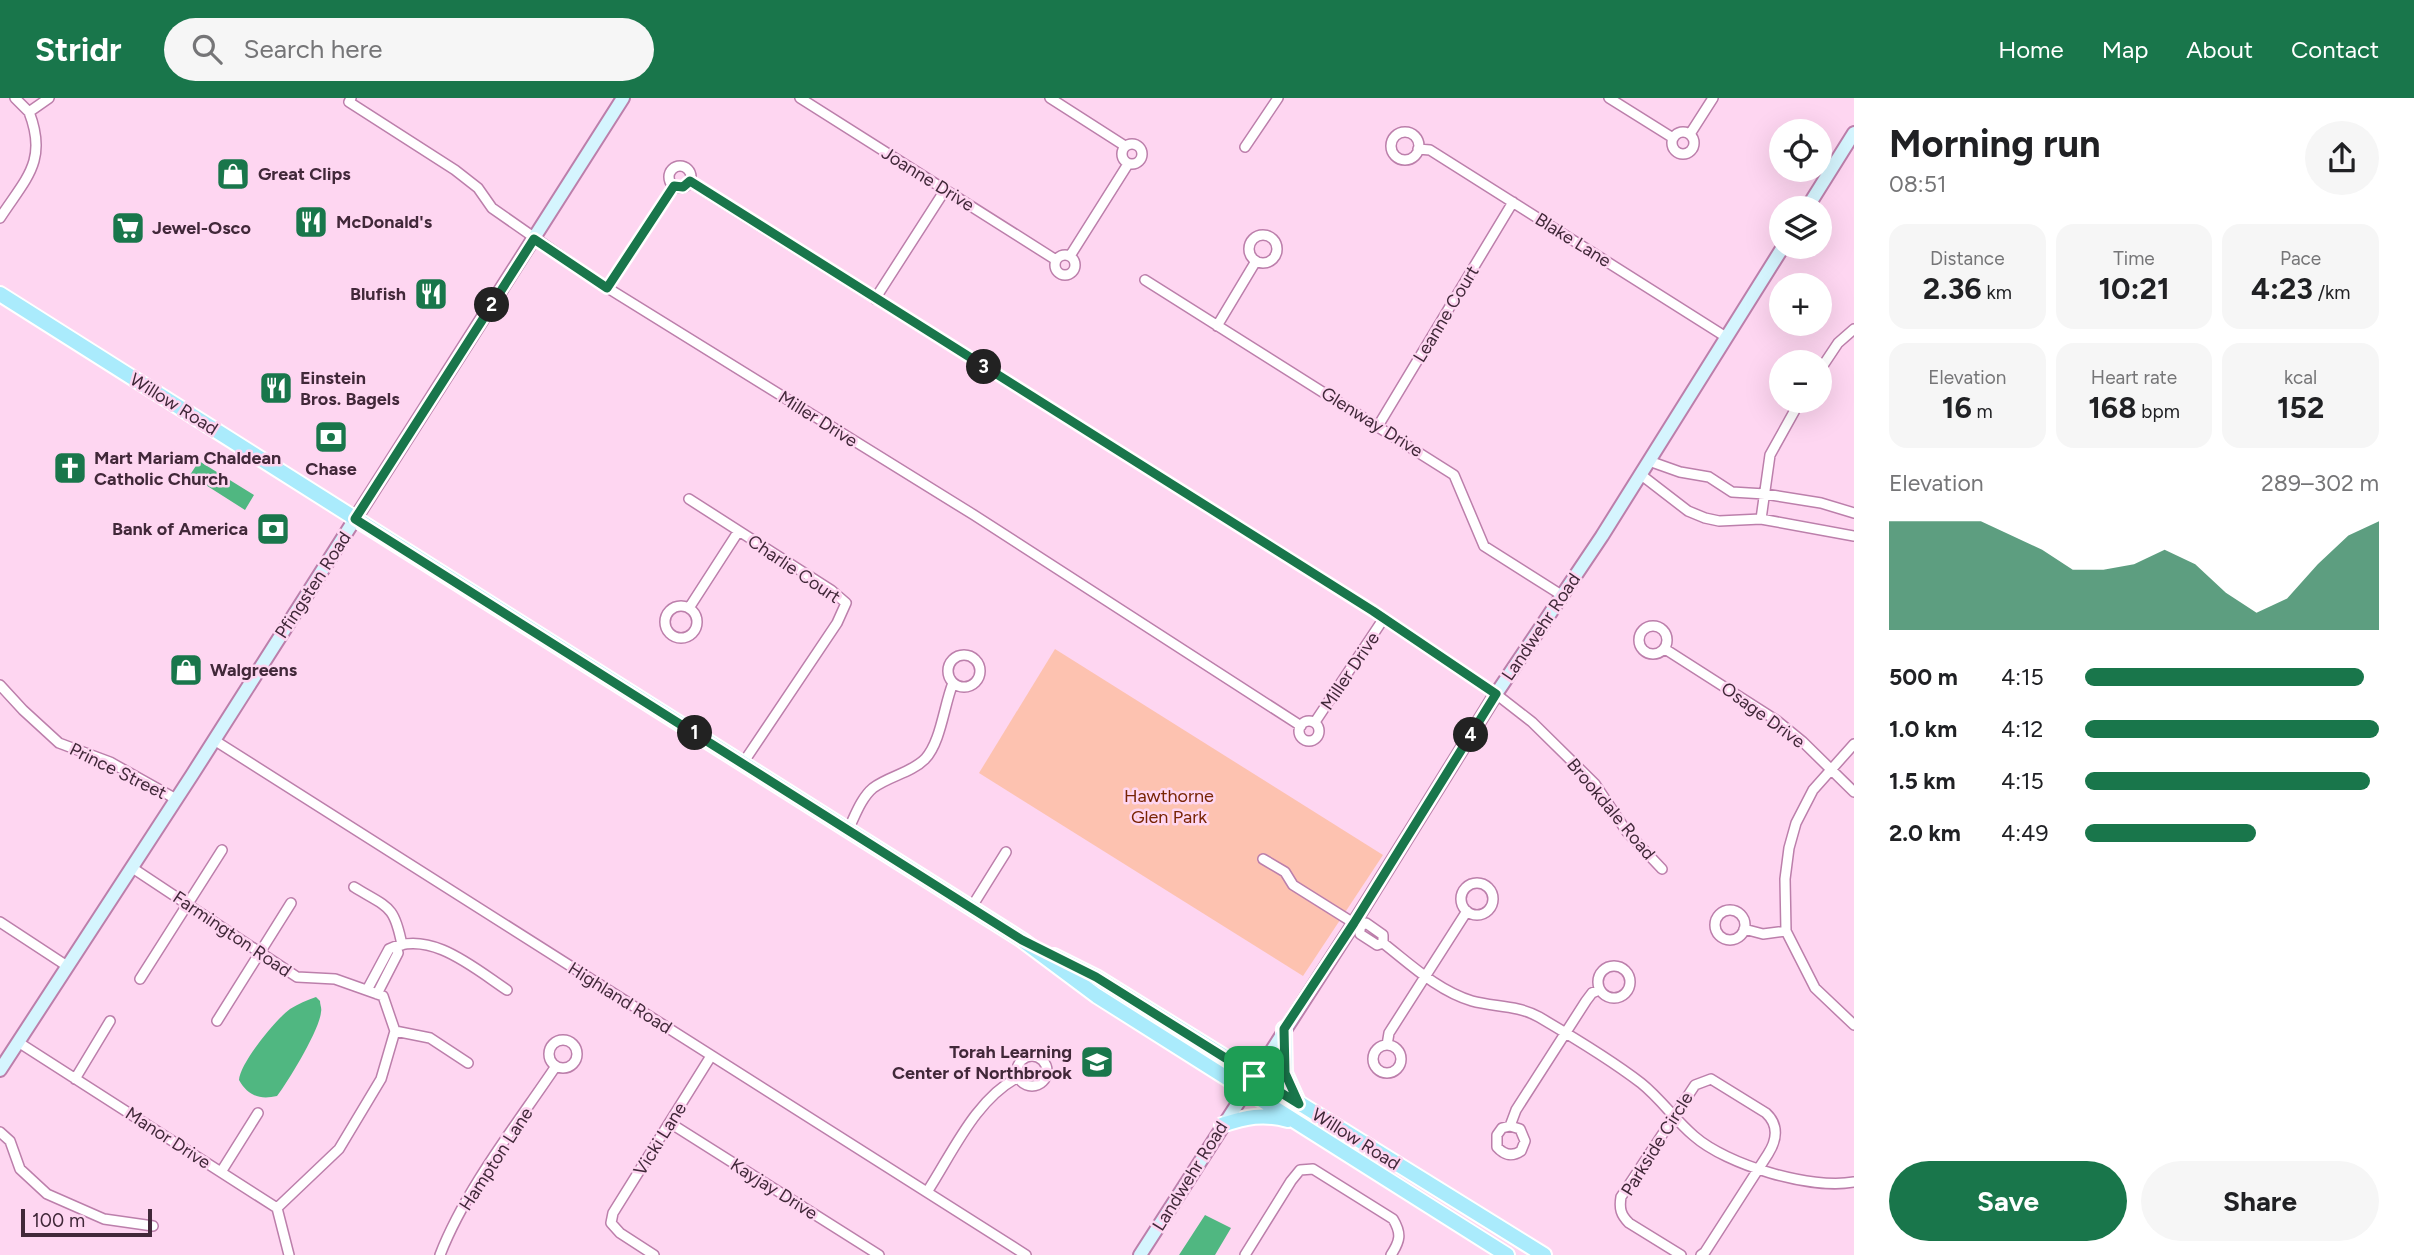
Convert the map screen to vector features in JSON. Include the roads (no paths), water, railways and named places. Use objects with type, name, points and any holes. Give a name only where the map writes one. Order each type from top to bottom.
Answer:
[{"type":"main road","name":"Pfingsten Road","points":[[0,1070],[623,98]]},
{"type":"main road","points":[[1815,196],[1854,133]]},
{"type":"main road","name":"Landwehr Road","points":[[1140,1255],[1284,1029],[1357,925],[1496,694],[1563,596],[1775,259]]},
{"type":"main road","name":"Willow Road","points":[[0,293],[1022,940],[1097,996],[1507,1255]]},
{"type":"main road","name":"Willow Road","points":[[1022,940],[1096,977],[1544,1255]]},
{"type":"main road","points":[[1284,1029],[1285,1073],[1299,1104]]},
{"type":"main road","points":[[1223,1125],[1249,1116],[1266,1115],[1299,1123]]},
{"type":"street","points":[[0,218],[26,178],[38,150],[38,136],[29,112],[15,98]]},
{"type":"street","points":[[29,112],[49,98]]},
{"type":"street","name":"Miller Drive","points":[[351,98],[349,102],[470,182],[478,188],[492,208],[607,288],[974,515],[1301,726]]},
{"type":"street","name":"Joanne Drive","points":[[800,98],[1056,260]]},
{"type":"street","points":[[1050,98],[1125,146],[1135,144],[1142,151],[1142,158],[1138,163],[1128,164]]},
{"type":"street","points":[[1245,147],[1278,98]]},
{"type":"street","points":[[1609,98],[1673,138]]},
{"type":"street","points":[[1690,134],[1713,98]]},
{"type":"street","points":[[1679,132],[1690,134],[1694,140],[1693,148],[1684,155],[1674,150],[1671,144],[1673,138],[1679,132]]},
{"type":"street","points":[[1125,146],[1121,155],[1128,164]]},
{"type":"street","name":"Blake Lane","points":[[1418,149],[1430,150],[1726,337]]},
{"type":"street","points":[[1070,256],[1128,164]]},
{"type":"street","points":[[679,166],[685,167],[690,172],[690,181],[683,187],[674,186],[670,181],[670,174],[679,166]]},
{"type":"street","name":"Brookdale Road","points":[[690,181],[1384,618],[1496,694],[1532,722],[1595,784],[1627,832],[1662,869]]},
{"type":"street","points":[[607,288],[674,186]]},
{"type":"street","points":[[875,299],[945,190]]},
{"type":"street","name":"Leanne Court","points":[[1378,426],[1513,202]]},
{"type":"street","points":[[1064,255],[1070,256],[1074,261],[1074,268],[1067,274],[1058,271],[1056,260],[1064,255]]},
{"type":"street","points":[[1217,326],[1256,261]]},
{"type":"street","name":"Glenway Drive","points":[[1145,280],[1454,475],[1484,546],[1563,596]]},
{"type":"street","points":[[1832,352],[1854,329]]},
{"type":"street","points":[[1760,519],[1770,456],[1792,413]]},
{"type":"street","points":[[1649,461],[1680,472],[1709,477],[1732,492],[1821,503],[1854,513]]},
{"type":"street","points":[[1640,474],[1688,511],[1705,518],[1719,521],[1760,519],[1854,536]]},
{"type":"street","name":"Charlie Court","points":[[689,499],[831,590],[846,603],[837,623],[743,763]]},
{"type":"street","points":[[689,608],[737,532]]},
{"type":"street","name":"Miller Drive","points":[[1315,723],[1384,618]]},
{"type":"street","name":"Osage Drive","points":[[1665,649],[1776,720],[1854,792]]},
{"type":"street","points":[[848,830],[872,789],[913,768],[924,760],[933,748],[946,698],[953,683]]},
{"type":"street","name":"Prince Street","points":[[0,685],[60,743],[110,762],[176,799]]},
{"type":"street","points":[[1306,722],[1315,723],[1319,730],[1318,736],[1313,740],[1303,738],[1300,733],[1301,726],[1306,722]]},
{"type":"street","name":"Highland Road","points":[[214,740],[1026,1255]]},
{"type":"street","points":[[1854,744],[1813,790],[1796,823],[1786,879],[1786,931],[1815,988],[1854,1025]]},
{"type":"street","points":[[139,979],[222,850]]},
{"type":"street","points":[[971,908],[1006,852]]},
{"type":"street","points":[[1263,859],[1285,872],[1293,885],[1357,925],[1366,923],[1377,930],[1383,935],[1383,943],[1424,976],[1470,1000],[1529,1011],[1638,1081],[1697,1139],[1733,1161],[1822,1182],[1842,1185],[1854,1182]]},
{"type":"street","name":"Farmington Road","points":[[131,867],[297,977],[335,979],[377,994]]},
{"type":"street","points":[[289,1255],[276,1208],[339,1149],[381,1079],[395,1031],[383,996],[377,994],[398,953],[397,922],[392,911],[354,887]]},
{"type":"street","points":[[217,1021],[291,902]]},
{"type":"street","points":[[1387,1045],[1389,1032],[1467,911]]},
{"type":"street","points":[[0,922],[67,966]]},
{"type":"street","points":[[1744,929],[1763,934],[1786,931]]},
{"type":"street","points":[[367,990],[389,949],[399,946],[440,947],[507,990]]},
{"type":"street","points":[[1510,1126],[1516,1110],[1564,1034],[1592,993],[1599,990]]},
{"type":"street","points":[[75,1079],[110,1021]]},
{"type":"street","points":[[395,1031],[430,1038],[468,1063]]},
{"type":"street","name":"Manor Drive","points":[[18,1042],[276,1208]]},
{"type":"street","name":"Vicki Lane","points":[[654,1255],[620,1233],[611,1223],[613,1213],[711,1056]]},
{"type":"street","name":"Hampton Lane","points":[[440,1255],[491,1163],[556,1066]]},
{"type":"street","points":[[927,1192],[979,1111],[1007,1083],[1018,1077]]},
{"type":"street","name":"Parkside Circle","points":[[1681,1255],[1629,1223],[1623,1217],[1621,1198],[1695,1085],[1711,1079],[1773,1119],[1775,1127],[1773,1145],[1701,1255]]},
{"type":"street","points":[[221,1172],[258,1113]]},
{"type":"street","name":"Kayjay Drive","points":[[670,1123],[879,1255]]},
{"type":"street","points":[[0,1132],[10,1141],[20,1169],[47,1194],[104,1219],[153,1226]]},
{"type":"street","points":[[1245,1255],[1291,1181],[1300,1170],[1313,1169],[1393,1220],[1400,1231],[1399,1242],[1391,1255]]},
{"type":"place","name":"Great Clips","points":[[233,174]]},
{"type":"place","name":"McDonald's","points":[[311,222]]},
{"type":"place","name":"Jewel-Osco","points":[[128,228]]},
{"type":"place","name":"Blufish","points":[[431,294]]},
{"type":"place","name":"Einstein Bros. Bagels","points":[[276,388]]},
{"type":"place","name":"Chase","points":[[331,437]]},
{"type":"place","name":"Mart Mariam Chaldean Catholic Church","points":[[70,468]]},
{"type":"place","name":"Bank of America","points":[[273,529]]},
{"type":"place","name":"Walgreens","points":[[186,670]]},
{"type":"place","name":"Torah Learning Center of Northbrook","points":[[1097,1062]]},
{"type":"park label","name":"Hawthorne Glen Park","points":[[1169,806]]}]
